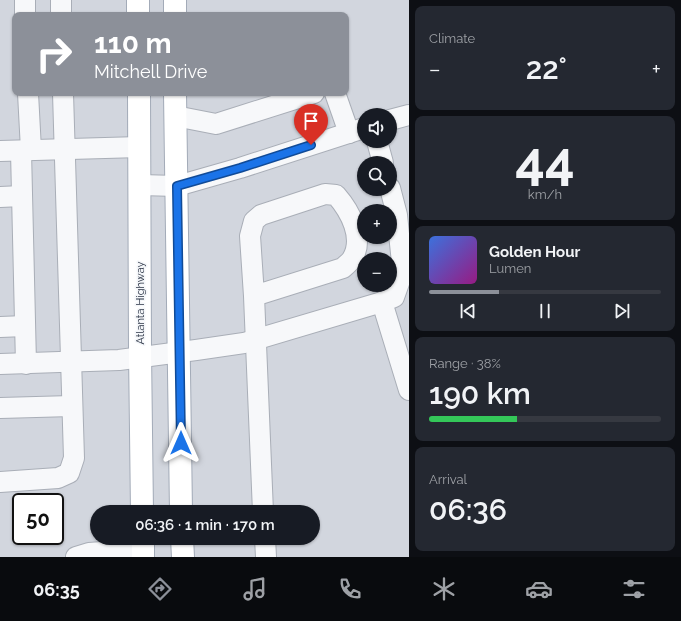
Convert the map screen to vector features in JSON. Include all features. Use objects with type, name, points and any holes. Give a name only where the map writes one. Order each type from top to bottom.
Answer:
[{"type":"main road","points":[[138,0],[138,12]]},
{"type":"main road","points":[[175,0],[175,12]]},
{"type":"main road","name":"Atlanta Highway","points":[[139,96],[142,505]]},
{"type":"main road","points":[[175,96],[180,352],[181,505]]},
{"type":"main road","points":[[182,545],[183,557]]},
{"type":"street","points":[[25,0],[26,12]]},
{"type":"street","points":[[61,0],[61,12]]},
{"type":"street","points":[[26,364],[22,196],[26,150],[28,96]]},
{"type":"street","points":[[0,482],[58,478],[69,473],[74,458],[63,96]]},
{"type":"street","points":[[176,116],[216,124],[305,96]]},
{"type":"street","points":[[140,185],[177,186],[240,168],[356,130],[337,96]]},
{"type":"street","points":[[397,118],[409,115]]},
{"type":"street","points":[[0,151],[140,147]]},
{"type":"street","points":[[263,505],[250,236],[254,221],[261,215],[325,194],[336,195],[357,219]]},
{"type":"street","points":[[0,197],[22,196]]},
{"type":"street","points":[[397,230],[406,273],[395,298],[409,390]]},
{"type":"street","points":[[254,296],[343,268],[352,259],[357,244]]},
{"type":"street","points":[[0,364],[119,360],[256,340],[395,298]]},
{"type":"street","points":[[0,327],[25,326]]},
{"type":"street","points":[[0,408],[72,406]]},
{"type":"street","points":[[265,545],[266,557]]},
{"type":"street","points":[[76,557],[89,552],[143,548]]},
{"type":"shaded area","points":[[0,0],[409,0],[409,557],[0,557]]},
{"type":"route","points":[[181,443],[177,186],[240,168],[311,145]]}]
